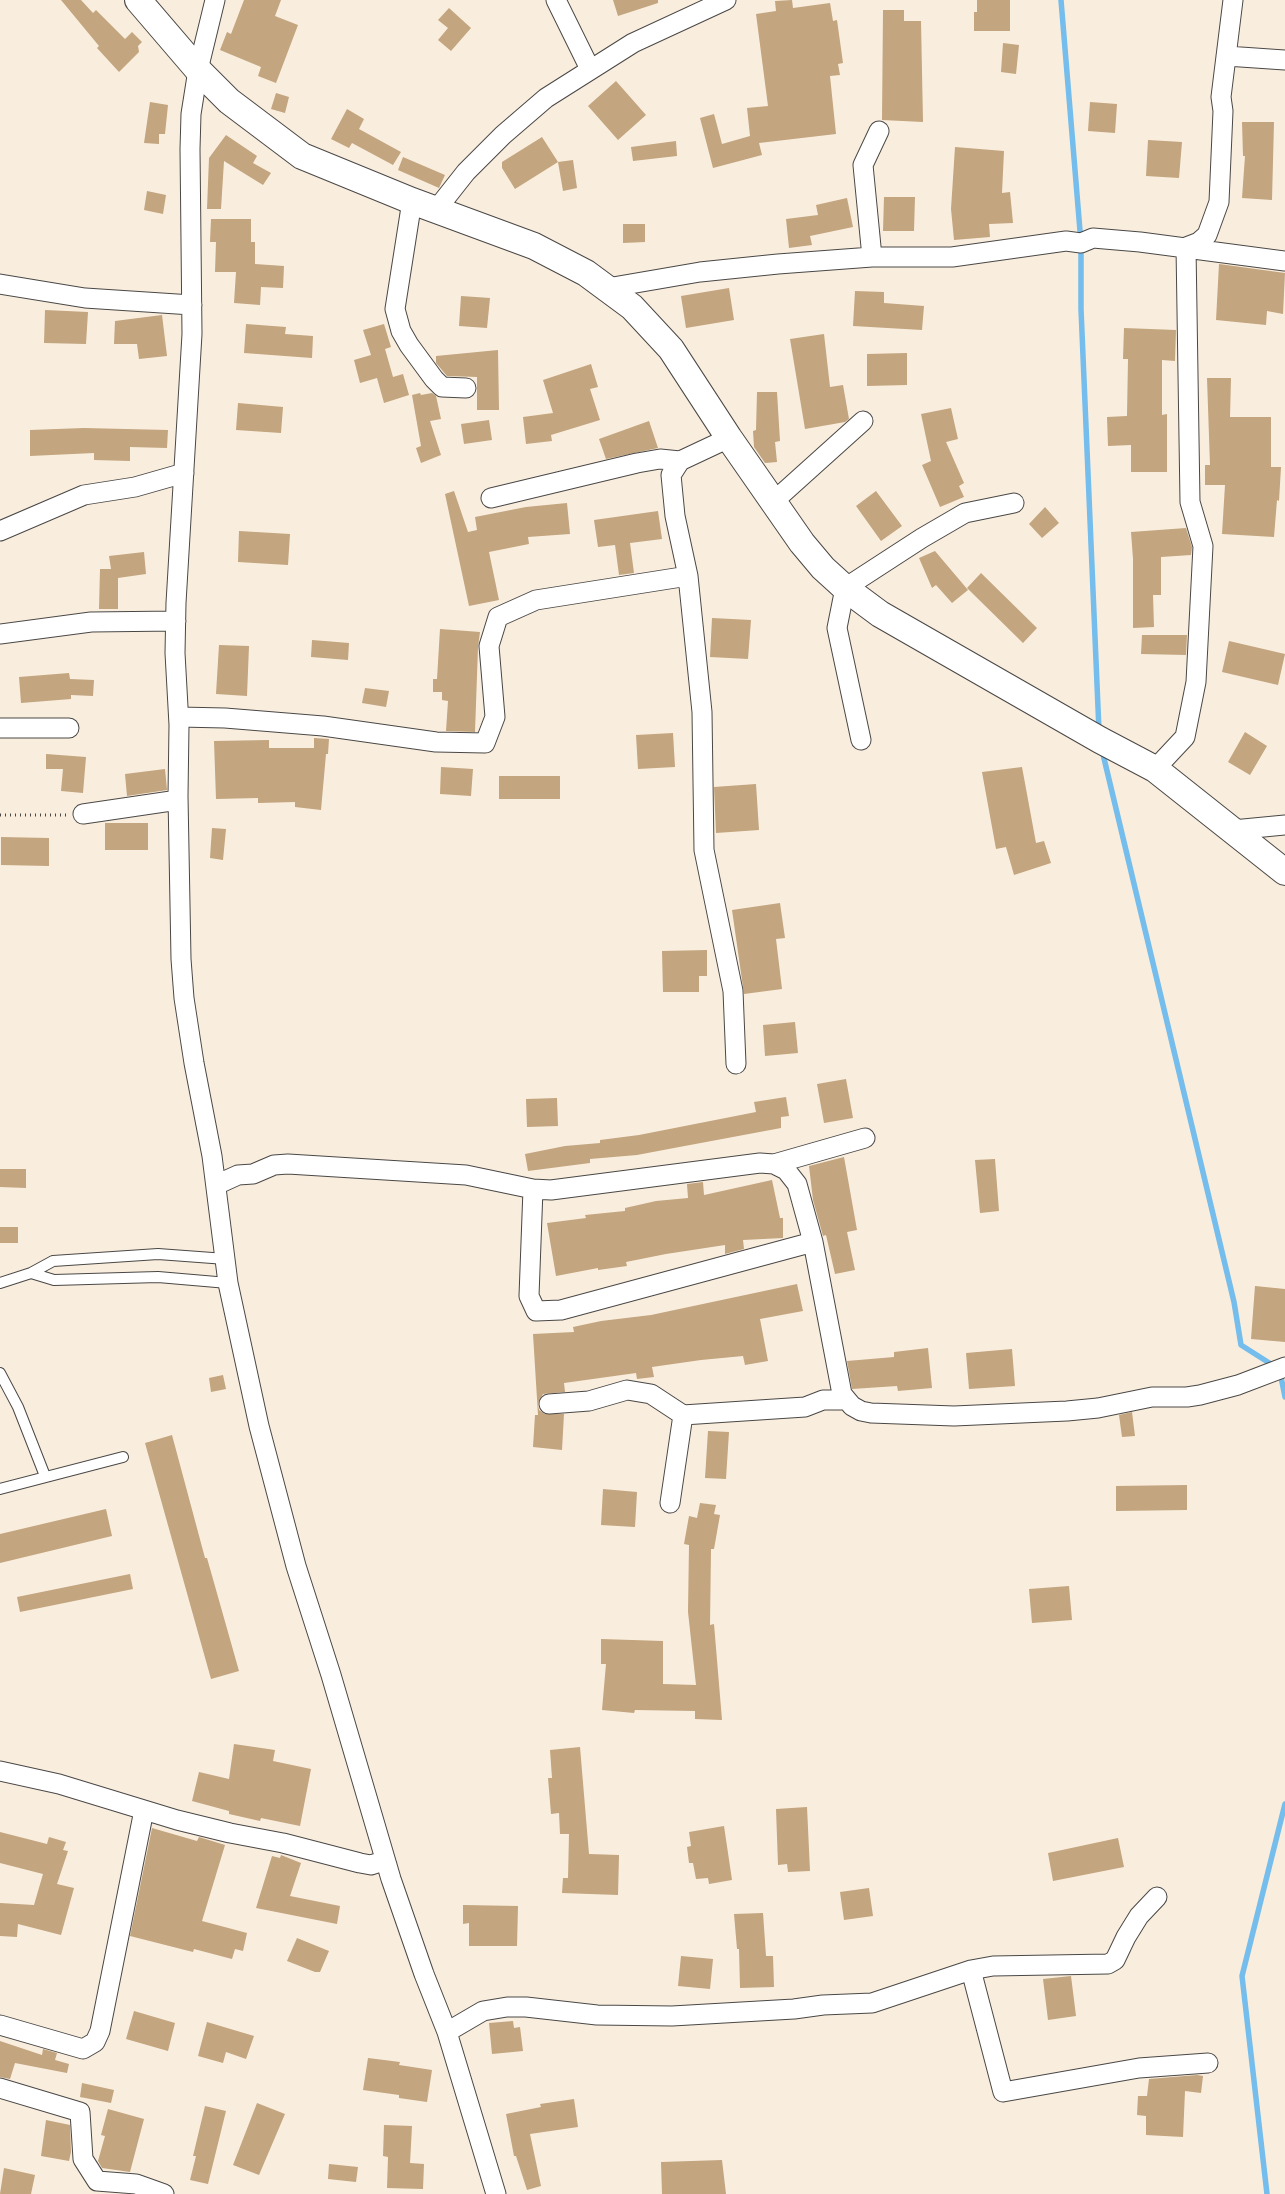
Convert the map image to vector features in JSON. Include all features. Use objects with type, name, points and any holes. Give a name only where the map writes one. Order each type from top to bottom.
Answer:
[{"type":"main road","points":[[138,0],[198,70],[229,101],[302,156],[412,201],[534,246],[586,274],[607,288],[632,307],[672,349],[773,502],[823,568],[845,588],[889,619],[1100,740],[1155,769],[1285,870]]},
{"type":"street","points":[[216,0],[198,70],[191,114],[192,334],[176,621],[179,717],[178,800],[181,959],[184,998],[216,1185],[228,1283],[259,1426],[296,1566],[331,1675],[387,1865],[424,1974],[447,2032],[496,2194]]},
{"type":"street","points":[[556,0],[590,69]]},
{"type":"street","points":[[436,210],[466,172],[503,135],[546,98],[633,43],[726,0]]},
{"type":"street","points":[[1186,247],[1199,242],[1207,235],[1219,202],[1223,111],[1221,97],[1233,0]]},
{"type":"street","points":[[1226,56],[1285,60]]},
{"type":"street","points":[[872,257],[863,165],[879,131]]},
{"type":"street","points":[[412,201],[395,309],[401,331],[442,387],[466,388]]},
{"type":"street","points":[[607,288],[700,272],[872,257],[952,258],[1066,241],[1081,243],[1093,238],[1186,247],[1285,261]]},
{"type":"street","points":[[1155,769],[1185,738],[1196,682],[1202,591],[1203,546],[1190,502],[1186,247]]},
{"type":"street","points":[[0,284],[85,298],[192,305]]},
{"type":"street","points":[[773,502],[863,422]]},
{"type":"street","points":[[491,498],[540,488],[637,463],[660,459],[680,461],[729,438]]},
{"type":"street","points":[[680,461],[671,475],[675,516],[688,576],[702,712],[704,850],[733,991],[736,1064]]},
{"type":"street","points":[[0,531],[84,495],[135,487],[184,474]]},
{"type":"street","points":[[861,740],[837,628],[845,588],[922,538],[965,513],[1014,503]]},
{"type":"street","points":[[179,717],[225,718],[305,725],[436,742],[485,743],[495,717],[489,646],[498,617],[536,600],[688,576]]},
{"type":"street","points":[[0,634],[91,622],[176,621]]},
{"type":"street","points":[[0,728],[69,728]]},
{"type":"street","points":[[83,814],[178,800]]},
{"type":"street","points":[[1233,830],[1285,825]]},
{"type":"street","points":[[216,1185],[238,1175],[253,1174],[274,1165],[288,1164],[466,1175],[533,1189],[551,1190],[760,1163],[774,1164],[865,1138]]},
{"type":"street","points":[[774,1164],[786,1170],[796,1184],[813,1242],[839,1382],[847,1400],[852,1406],[871,1413],[954,1416],[1067,1411],[1098,1408],[1152,1397],[1200,1395],[1238,1385],[1285,1367]]},
{"type":"street","points":[[533,1189],[529,1296],[536,1311],[561,1310],[813,1242]]},
{"type":"street","points":[[549,1404],[589,1401],[628,1390],[651,1394],[683,1415],[805,1407],[822,1400],[847,1400]]},
{"type":"street","points":[[670,1503],[683,1415]]},
{"type":"street","points":[[0,1771],[59,1784],[144,1810],[230,1833],[283,1843],[360,1863],[371,1865],[380,1862],[387,1865]]},
{"type":"street","points":[[0,2025],[83,2050],[95,2042],[100,2031],[144,1810]]},
{"type":"street","points":[[447,2032],[483,2011],[507,2007],[596,2014],[672,2016],[872,2003],[972,1970],[1000,1966],[1108,1964],[1115,1960],[1139,1916],[1157,1897]]},
{"type":"street","points":[[972,1970],[1003,2092],[1139,2068],[1208,2063]]},
{"type":"street","points":[[0,2088],[80,2112],[83,2159],[97,2181],[136,2184],[164,2194]]},
{"type":"lane","points":[[0,1283],[31,1273],[40,1266],[53,1262],[158,1254],[226,1259]]},
{"type":"lane","points":[[31,1273],[54,1280],[158,1277],[228,1283]]},
{"type":"lane","points":[[0,1373],[18,1407],[45,1476]]},
{"type":"lane","points":[[0,1489],[123,1457]]},
{"type":"path","points":[[0,815],[83,814]]},
{"type":"building","points":[[61,0],[81,0],[93,13],[96,10],[125,39],[132,32],[142,42],[138,46],[139,52],[119,72],[97,48],[99,46]]},
{"type":"building","points":[[244,0],[281,0],[275,16],[298,25],[276,83],[258,76],[261,67],[220,50],[227,32],[231,34]]},
{"type":"building","points":[[613,0],[658,0],[658,3],[618,16]]},
{"type":"building","points":[[792,0],[793,8],[830,3],[833,21],[837,20],[843,63],[838,64],[840,75],[830,76],[836,134],[759,143],[762,155],[713,168],[700,118],[714,114],[722,144],[750,136],[747,108],[768,106],[756,14],[776,11],[775,1]]},
{"type":"building","points":[[977,0],[1010,0],[1010,31],[974,31],[974,12],[977,12]]},
{"type":"building","points":[[449,8],[471,28],[451,51],[438,40],[448,28],[438,20]]},
{"type":"building","points":[[883,10],[904,10],[904,21],[921,21],[923,122],[882,120]]},
{"type":"building","points":[[1003,43],[1019,45],[1016,74],[1001,72]]},
{"type":"building","points":[[616,81],[646,115],[618,140],[588,106]]},
{"type":"building","points":[[276,93],[289,97],[285,113],[271,109]]},
{"type":"building","points":[[150,102],[168,105],[165,134],[159,134],[159,144],[144,143]]},
{"type":"building","points":[[1090,102],[1117,104],[1115,133],[1088,131]]},
{"type":"building","points":[[347,109],[364,119],[359,129],[401,152],[393,165],[352,143],[349,148],[331,139]]},
{"type":"building","points":[[1242,122],[1274,122],[1272,200],[1242,198],[1245,156],[1243,156]]},
{"type":"building","points":[[226,135],[257,156],[253,163],[271,173],[263,185],[224,161],[221,209],[207,209],[209,158]]},
{"type":"building","points":[[542,137],[558,162],[515,189],[502,168],[502,162]]},
{"type":"building","points":[[1148,140],[1182,142],[1179,178],[1146,176]]},
{"type":"building","points":[[676,141],[677,156],[633,161],[631,147]]},
{"type":"building","points":[[955,147],[1004,151],[1002,193],[1010,192],[1013,223],[989,224],[990,237],[954,240],[951,209]]},
{"type":"building","points":[[403,157],[445,175],[439,188],[398,170]]},
{"type":"building","points":[[573,160],[577,188],[563,191],[558,162]]},
{"type":"building","points":[[147,191],[166,195],[163,214],[144,210]]},
{"type":"building","points":[[884,197],[915,197],[914,231],[883,231]]},
{"type":"building","points":[[847,198],[853,227],[810,236],[812,245],[789,248],[786,219],[818,215],[816,205]]},
{"type":"building","points":[[211,219],[251,219],[251,242],[255,242],[255,264],[284,266],[283,288],[261,287],[260,305],[234,303],[236,272],[215,272],[216,242],[210,242]]},
{"type":"building","points":[[623,224],[645,224],[645,242],[623,243]]},
{"type":"building","points":[[1219,264],[1285,273],[1283,314],[1267,311],[1266,325],[1216,320]]},
{"type":"building","points":[[729,288],[734,320],[686,328],[681,296]]},
{"type":"building","points":[[855,291],[884,292],[884,303],[924,306],[922,330],[853,326]]},
{"type":"building","points":[[461,296],[490,298],[487,328],[459,326]]},
{"type":"building","points":[[45,310],[88,312],[86,344],[44,343]]},
{"type":"building","points":[[162,315],[167,356],[139,359],[137,344],[114,344],[115,321]]},
{"type":"building","points":[[246,324],[286,327],[285,334],[313,336],[312,358],[244,353]]},
{"type":"building","points":[[384,324],[391,347],[385,349],[393,377],[403,374],[409,395],[384,403],[377,378],[360,383],[354,360],[371,355],[363,330]]},
{"type":"building","points":[[1124,328],[1176,330],[1175,361],[1162,360],[1162,415],[1167,414],[1167,472],[1131,472],[1131,445],[1108,446],[1107,417],[1127,416],[1128,359],[1123,359]]},
{"type":"building","points":[[824,334],[830,387],[843,385],[849,419],[845,422],[805,429],[790,339]]},
{"type":"building","points":[[498,350],[499,410],[477,410],[477,377],[447,376],[436,363],[436,356]]},
{"type":"building","points":[[907,353],[907,385],[867,386],[867,354]]},
{"type":"building","points":[[591,364],[598,387],[590,389],[600,420],[551,435],[552,441],[526,444],[523,417],[553,413],[543,380]]},
{"type":"building","points":[[1207,378],[1231,378],[1230,417],[1271,417],[1271,467],[1281,467],[1274,537],[1222,534],[1225,485],[1205,485],[1205,465],[1210,465]]},
{"type":"building","points":[[757,392],[777,392],[780,441],[775,442],[777,462],[765,463],[754,447],[753,431],[756,430]]},
{"type":"building","points":[[420,393],[421,395],[432,393],[436,396],[441,419],[430,421],[441,455],[421,463],[416,448],[421,446],[412,395]]},
{"type":"building","points":[[238,403],[283,407],[281,433],[236,430]]},
{"type":"building","points":[[951,408],[958,439],[946,442],[964,483],[959,486],[964,497],[940,507],[922,465],[931,461],[921,414]]},
{"type":"building","points":[[489,420],[492,440],[464,444],[461,424]]},
{"type":"building","points":[[649,421],[658,448],[606,459],[599,439]]},
{"type":"building","points":[[84,428],[168,430],[167,448],[130,447],[130,461],[94,460],[94,453],[30,456],[30,430]]},
{"type":"building","points":[[454,491],[468,532],[477,530],[475,517],[526,507],[567,503],[570,534],[528,537],[529,544],[489,552],[499,600],[469,606],[445,494]]},
{"type":"building","points":[[876,491],[902,526],[881,541],[856,506]]},
{"type":"building","points":[[1045,507],[1059,523],[1042,538],[1029,524]]},
{"type":"building","points":[[658,511],[662,539],[630,543],[634,573],[619,575],[615,545],[598,547],[594,520]]},
{"type":"building","points":[[1186,528],[1192,547],[1191,555],[1161,557],[1161,595],[1153,595],[1154,627],[1133,628],[1131,532]]},
{"type":"building","points":[[239,531],[290,534],[288,565],[238,562]]},
{"type":"building","points":[[935,551],[968,590],[952,603],[936,585],[932,588],[919,558]]},
{"type":"building","points":[[144,552],[146,574],[118,578],[118,609],[99,609],[100,569],[111,569],[109,556]]},
{"type":"building","points":[[981,573],[1037,628],[1023,643],[967,588]]},
{"type":"building","points":[[712,618],[751,620],[748,659],[710,657]]},
{"type":"building","points":[[440,629],[480,632],[475,732],[446,731],[448,701],[442,700],[442,692],[433,692],[433,679],[437,679]]},
{"type":"building","points":[[1142,635],[1187,635],[1186,655],[1141,654]]},
{"type":"building","points":[[312,640],[349,643],[348,660],[311,657]]},
{"type":"building","points":[[1229,641],[1285,654],[1278,685],[1222,672]]},
{"type":"building","points":[[219,645],[249,646],[247,696],[216,694]]},
{"type":"building","points":[[69,673],[70,679],[94,680],[93,696],[71,695],[71,699],[21,703],[19,677]]},
{"type":"building","points":[[365,688],[389,691],[386,707],[362,703]]},
{"type":"building","points":[[1245,732],[1267,746],[1250,775],[1228,762]]},
{"type":"building","points":[[673,733],[675,767],[638,769],[636,735]]},
{"type":"building","points":[[314,738],[329,739],[321,810],[295,807],[295,802],[258,803],[258,798],[216,799],[214,741],[269,740],[269,748],[314,748]]},
{"type":"building","points":[[46,754],[86,757],[83,793],[61,791],[63,769],[46,769]]},
{"type":"building","points":[[441,767],[473,769],[471,796],[440,794]]},
{"type":"building","points":[[1022,767],[1036,843],[1044,841],[1051,863],[1014,875],[1006,847],[996,849],[982,772]]},
{"type":"building","points":[[165,769],[167,790],[127,796],[125,774]]},
{"type":"building","points":[[499,776],[560,776],[560,799],[499,799]]},
{"type":"building","points":[[756,784],[759,830],[716,833],[714,787]]},
{"type":"building","points":[[105,823],[148,823],[148,850],[105,850]]},
{"type":"building","points":[[212,828],[226,829],[223,860],[210,858]]},
{"type":"building","points":[[1,837],[49,838],[49,866],[1,865]]},
{"type":"building","points":[[780,903],[785,938],[776,939],[782,989],[744,994],[732,910]]},
{"type":"building","points":[[707,950],[707,976],[699,976],[699,992],[663,992],[662,951]]},
{"type":"building","points":[[795,1022],[798,1053],[765,1056],[763,1025]]},
{"type":"building","points":[[846,1079],[853,1118],[824,1123],[817,1084]]},
{"type":"building","points":[[786,1097],[789,1116],[781,1117],[781,1128],[637,1155],[590,1159],[590,1163],[528,1171],[525,1154],[565,1146],[600,1143],[600,1140],[639,1135],[756,1112],[754,1102]]},
{"type":"building","points":[[557,1098],[558,1126],[527,1127],[526,1099]]},
{"type":"building","points":[[844,1157],[857,1230],[847,1232],[855,1270],[835,1274],[826,1235],[823,1236],[813,1200],[809,1166]]},
{"type":"building","points":[[995,1159],[999,1211],[980,1213],[975,1160]]},
{"type":"building","points":[[0,1169],[26,1169],[26,1188],[0,1187]]},
{"type":"building","points":[[772,1180],[780,1218],[783,1218],[783,1238],[743,1240],[744,1249],[725,1254],[725,1245],[626,1262],[627,1266],[598,1270],[598,1268],[556,1276],[547,1223],[586,1218],[585,1215],[625,1211],[625,1208],[656,1201],[688,1198],[687,1184],[703,1182],[704,1195]]},
{"type":"building","points":[[0,1227],[18,1227],[18,1243],[0,1243]]},
{"type":"building","points":[[797,1284],[803,1311],[760,1319],[768,1361],[745,1365],[743,1356],[701,1360],[652,1367],[654,1377],[637,1379],[636,1373],[564,1383],[565,1392],[543,1394],[538,1404],[539,1410],[545,1414],[564,1414],[562,1450],[533,1447],[535,1415],[538,1415],[533,1334],[574,1332],[573,1327],[601,1321],[651,1315]]},
{"type":"building","points":[[1255,1286],[1285,1289],[1285,1342],[1251,1339]]},
{"type":"building","points":[[928,1348],[932,1388],[898,1391],[897,1386],[852,1389],[847,1361],[894,1357],[894,1352]]},
{"type":"building","points":[[1012,1349],[1015,1386],[969,1389],[966,1353]]},
{"type":"building","points":[[223,1375],[226,1389],[211,1392],[209,1378]]},
{"type":"building","points":[[1132,1412],[1135,1436],[1122,1437],[1119,1415]]},
{"type":"building","points":[[708,1431],[729,1432],[726,1479],[705,1478]]},
{"type":"building","points":[[172,1435],[205,1558],[207,1558],[239,1671],[211,1679],[145,1443]]},
{"type":"building","points":[[1187,1485],[1187,1510],[1116,1511],[1116,1486]]},
{"type":"building","points":[[603,1489],[637,1492],[635,1527],[601,1525]]},
{"type":"building","points":[[700,1503],[716,1505],[714,1514],[720,1515],[714,1549],[711,1549],[710,1625],[714,1624],[722,1720],[695,1719],[695,1711],[635,1710],[634,1713],[602,1710],[606,1664],[601,1664],[601,1639],[663,1641],[663,1684],[696,1685],[688,1612],[689,1545],[684,1544],[689,1516],[697,1518]]},
{"type":"building","points":[[106,1509],[112,1536],[0,1563],[0,1534]]},
{"type":"building","points":[[130,1574],[133,1589],[20,1612],[17,1597]]},
{"type":"building","points":[[1069,1586],[1072,1620],[1032,1623],[1029,1589]]},
{"type":"building","points":[[234,1744],[275,1750],[273,1761],[311,1769],[300,1826],[261,1818],[260,1821],[229,1814],[229,1811],[192,1801],[199,1772],[229,1779]]},
{"type":"building","points":[[580,1747],[589,1854],[619,1855],[618,1895],[562,1893],[563,1878],[568,1878],[569,1834],[560,1834],[559,1813],[551,1814],[548,1778],[552,1778],[550,1750]]},
{"type":"building","points":[[807,1807],[810,1871],[788,1872],[787,1864],[778,1865],[776,1809]]},
{"type":"building","points":[[724,1826],[732,1880],[709,1884],[708,1878],[696,1879],[693,1863],[689,1863],[687,1847],[691,1846],[689,1832]]},
{"type":"building","points":[[152,1828],[197,1841],[199,1837],[225,1845],[202,1921],[247,1933],[243,1951],[235,1949],[232,1959],[194,1949],[193,1952],[130,1936]]},
{"type":"building","points":[[0,1832],[47,1844],[49,1837],[66,1842],[63,1850],[68,1851],[57,1884],[74,1888],[61,1935],[18,1924],[17,1937],[0,1936],[0,1903],[34,1905],[43,1874],[0,1863]]},
{"type":"building","points":[[1118,1838],[1124,1867],[1053,1881],[1048,1853]]},
{"type":"building","points":[[281,1855],[301,1863],[290,1896],[340,1906],[337,1924],[256,1908],[272,1856],[280,1858]]},
{"type":"building","points":[[869,1888],[873,1916],[844,1920],[840,1892]]},
{"type":"building","points":[[463,1905],[518,1906],[517,1946],[469,1946],[469,1923],[463,1924]]},
{"type":"building","points":[[763,1913],[766,1956],[773,1956],[774,1987],[740,1988],[739,1949],[737,1949],[734,1914]]},
{"type":"building","points":[[297,1938],[329,1951],[320,1972],[315,1972],[287,1961]]},
{"type":"building","points":[[681,1956],[713,1959],[710,1989],[678,1986]]},
{"type":"building","points":[[1071,1976],[1076,2016],[1048,2020],[1043,1979]]},
{"type":"building","points":[[134,2011],[175,2023],[168,2051],[126,2039]]},
{"type":"building","points":[[513,2021],[514,2028],[520,2027],[523,2051],[492,2054],[489,2023]]},
{"type":"building","points":[[207,2022],[254,2036],[246,2059],[226,2052],[223,2063],[198,2056]]},
{"type":"building","points":[[0,2041],[42,2055],[43,2049],[57,2053],[55,2060],[69,2064],[67,2073],[15,2063],[10,2079],[0,2077]]},
{"type":"building","points":[[368,2058],[400,2062],[399,2065],[432,2070],[427,2102],[399,2098],[399,2095],[363,2090]]},
{"type":"building","points":[[1203,2076],[1201,2093],[1185,2091],[1183,2137],[1146,2135],[1146,2116],[1137,2115],[1138,2096],[1147,2096],[1149,2079]]},
{"type":"building","points":[[82,2083],[114,2090],[111,2103],[80,2097]]},
{"type":"building","points":[[574,2099],[578,2127],[530,2134],[541,2186],[527,2190],[516,2156],[514,2156],[506,2114],[541,2107],[540,2104]]},
{"type":"building","points":[[257,2103],[285,2114],[259,2175],[233,2165]]},
{"type":"building","points":[[205,2106],[226,2111],[208,2184],[190,2180],[196,2156],[193,2156]]},
{"type":"building","points":[[108,2109],[144,2119],[130,2172],[102,2168],[98,2161],[105,2136],[101,2135]]},
{"type":"building","points":[[46,2120],[70,2125],[71,2152],[69,2161],[41,2156]]},
{"type":"building","points":[[384,2125],[412,2126],[410,2163],[424,2164],[423,2189],[387,2188],[388,2157],[383,2156]]},
{"type":"building","points":[[722,2160],[726,2194],[662,2194],[661,2162]]},
{"type":"building","points":[[329,2164],[358,2167],[356,2182],[328,2179]]},
{"type":"building","points":[[4,2168],[35,2175],[31,2194],[0,2194]]},
{"type":"waterway","points":[[1061,0],[1081,243],[1081,309],[1099,731]]},
{"type":"waterway","points":[[1102,750],[1234,1302],[1241,1345],[1274,1366]]},
{"type":"waterway","points":[[1280,1372],[1285,1397]]},
{"type":"waterway","points":[[1267,2194],[1242,1976],[1285,1804]]}]
